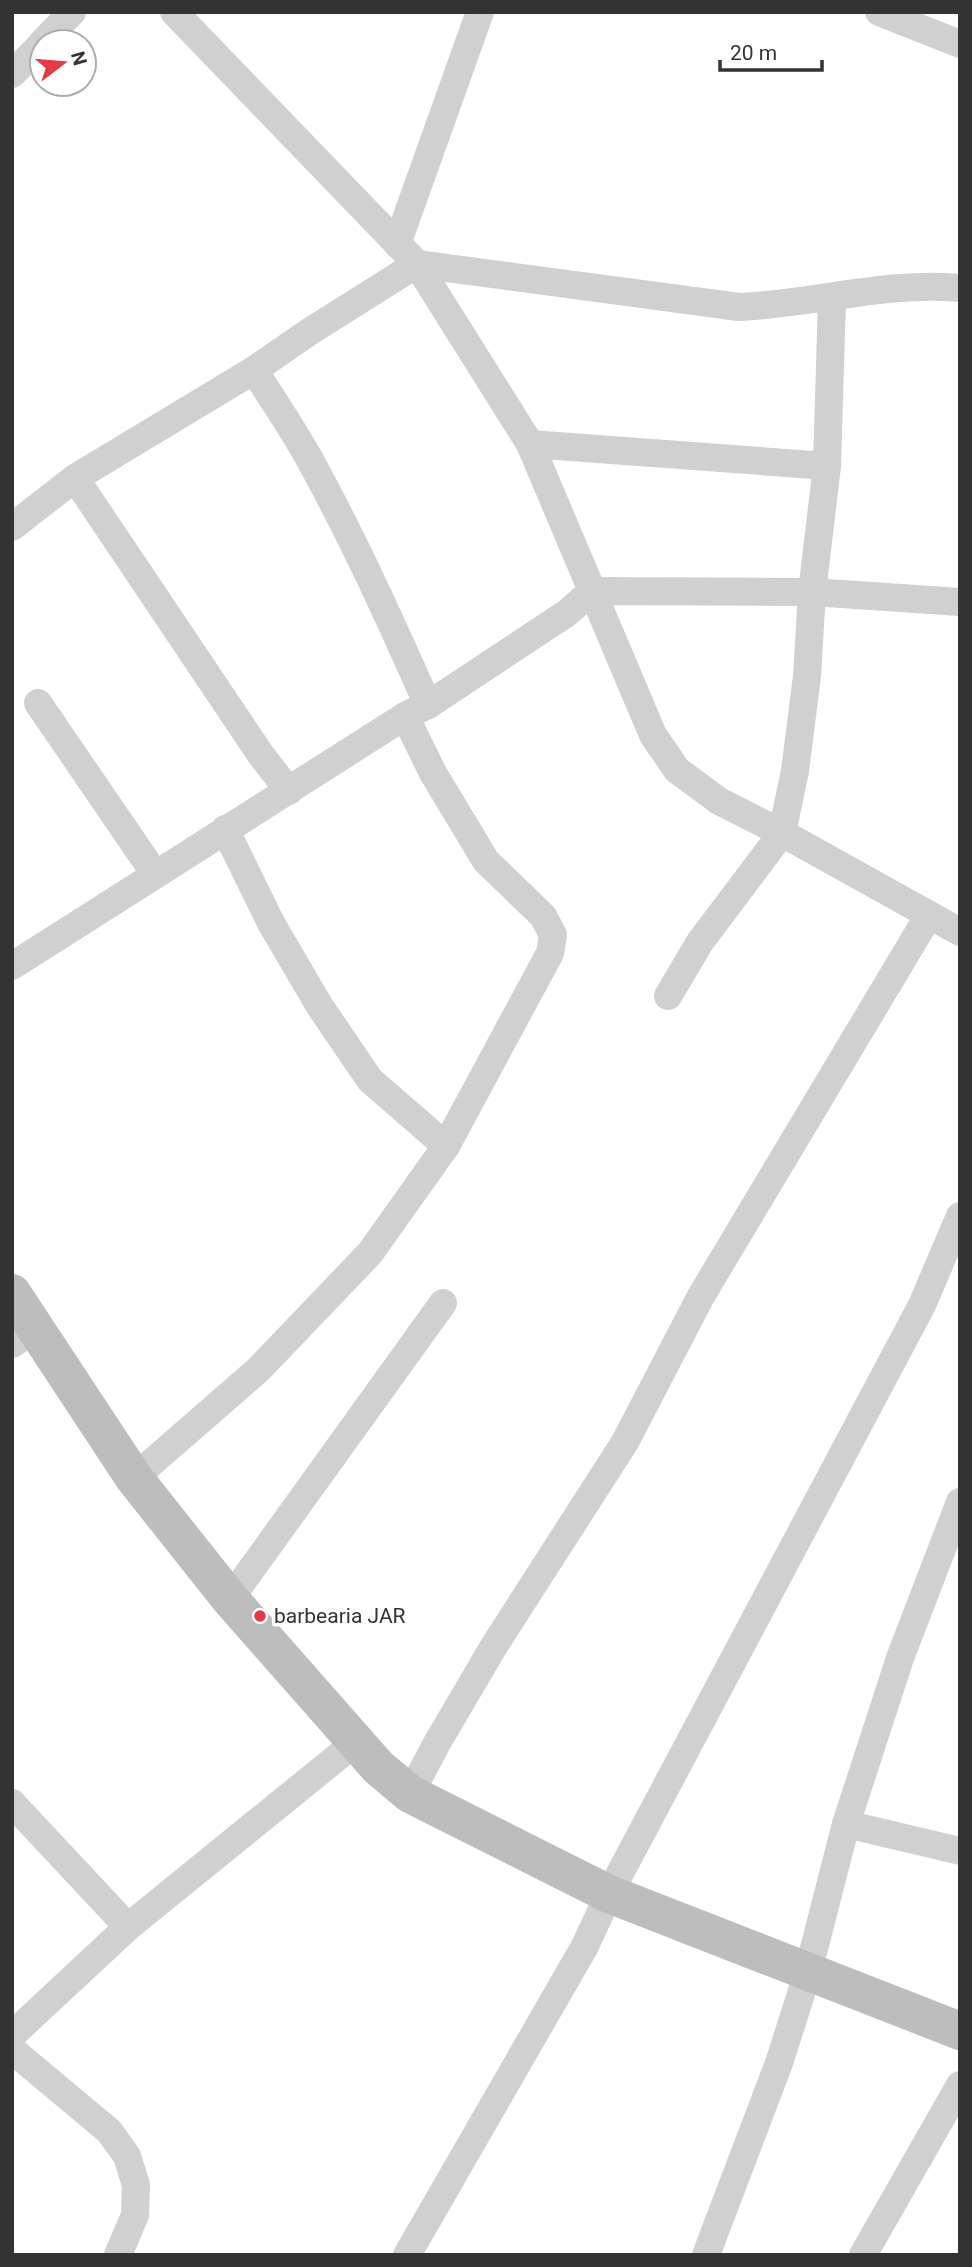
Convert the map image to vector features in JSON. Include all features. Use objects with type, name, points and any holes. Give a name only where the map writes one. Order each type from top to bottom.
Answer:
[{"type":"street","points":[[57,28],[72,12]]},
{"type":"street","points":[[174,12],[417,264],[530,444],[653,735],[677,770],[719,801],[960,932]]},
{"type":"street","points":[[397,244],[480,12]]},
{"type":"street","points":[[879,12],[960,44]]},
{"type":"street","points":[[12,75],[28,58]]},
{"type":"street","points":[[12,527],[75,478],[254,370],[309,331],[417,264],[739,307],[779,306],[886,289],[935,286],[960,288]]},
{"type":"street","points":[[668,996],[700,942],[782,833],[795,771],[807,676],[812,592],[827,466],[832,298]]},
{"type":"street","points":[[134,1478],[259,1369],[370,1253],[446,1146],[550,953],[553,935],[543,916],[486,861],[433,773],[417,711],[372,580],[309,458],[254,370]]},
{"type":"street","points":[[530,444],[827,466]]},
{"type":"street","points":[[75,478],[261,755],[289,791]]},
{"type":"street","points":[[12,966],[225,829],[417,711],[567,614],[592,592],[812,592],[960,602]]},
{"type":"street","points":[[38,703],[155,874]]},
{"type":"street","points":[[225,829],[271,923],[319,1005],[370,1080],[446,1146]]},
{"type":"street","points":[[410,1794],[494,1646],[625,1442],[701,1296],[929,915]]},
{"type":"street","points":[[407,2255],[585,1946],[922,1305],[960,1216]]},
{"type":"street","points":[[12,1293],[24,1336],[230,1599],[378,1767],[410,1794],[610,1894],[960,2031]]},
{"type":"street","points":[[230,1599],[443,1303]]},
{"type":"street","points":[[706,2255],[779,2063],[808,1972],[846,1824],[900,1658],[960,1502]]},
{"type":"street","points":[[12,2035],[128,1927],[356,1742]]},
{"type":"street","points":[[12,1804],[128,1927]]},
{"type":"street","points":[[846,1824],[960,1851]]},
{"type":"street","points":[[12,2050],[109,2131],[127,2156],[136,2185],[135,2216],[118,2255]]},
{"type":"street","points":[[863,2255],[960,2085]]},
{"type":"place","name":"barbearia JAR","points":[[260,1616]]}]
